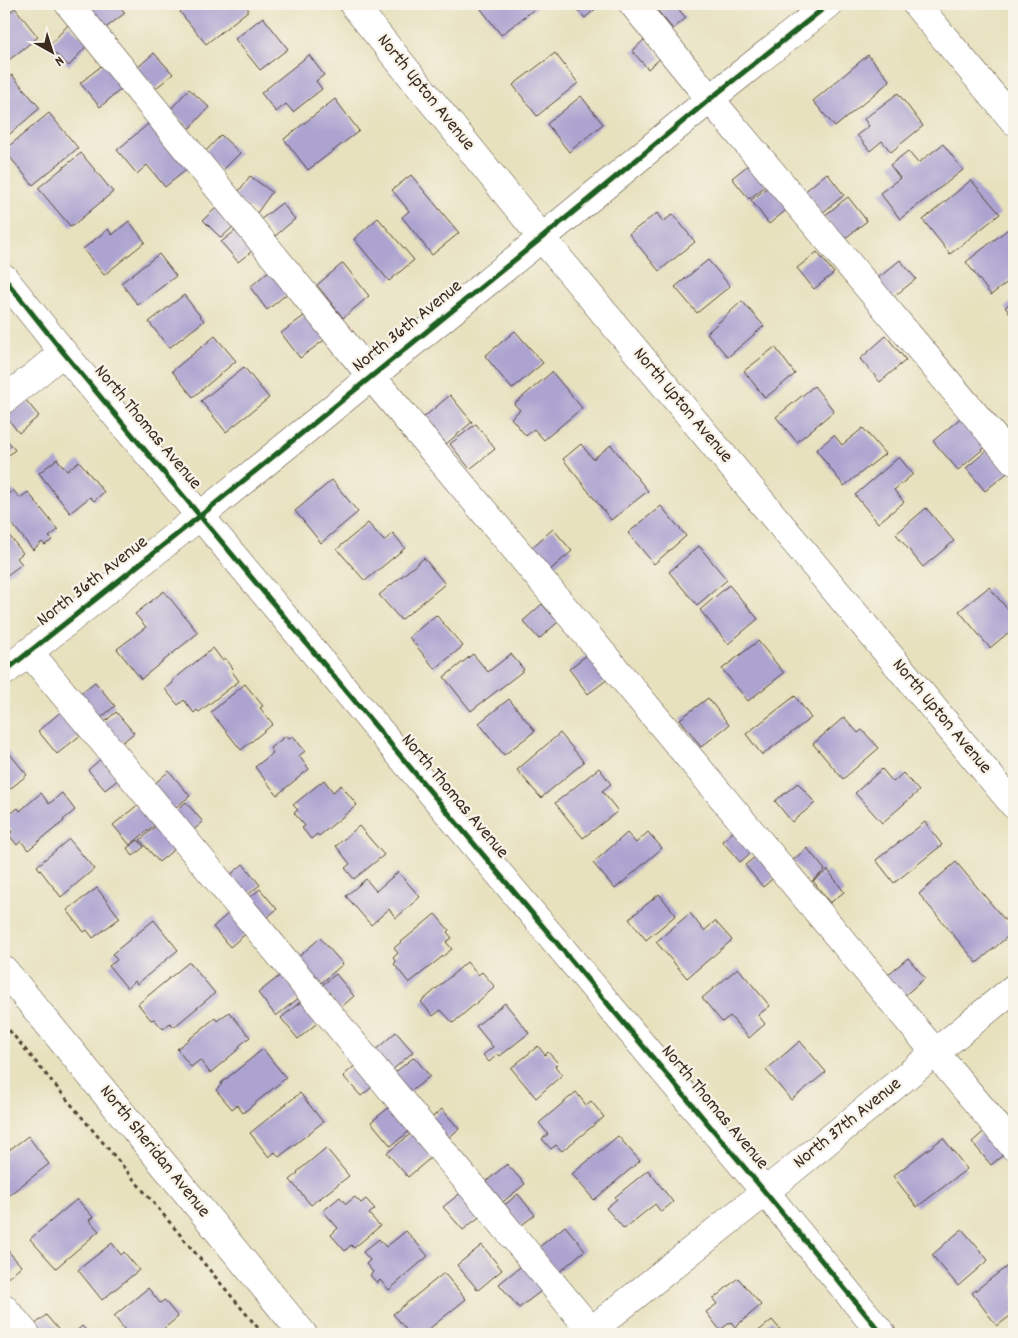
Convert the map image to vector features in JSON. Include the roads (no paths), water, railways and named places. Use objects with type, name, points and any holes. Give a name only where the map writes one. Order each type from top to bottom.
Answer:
[{"type":"street","points":[[69,4],[371,376],[1014,1147]]},
{"type":"street","name":"North Upton Avenue","points":[[353,4],[542,238],[1014,805]]},
{"type":"street","points":[[633,4],[710,99],[1014,461]]},
{"type":"street","name":"North 36th Avenue","points":[[4,672],[200,516],[829,4]]},
{"type":"street","points":[[916,4],[1014,121]]},
{"type":"street","name":"North Thomas Avenue","points":[[4,278],[63,352],[882,1334]]},
{"type":"street","points":[[4,400],[63,352]]},
{"type":"street","points":[[29,652],[590,1333]]},
{"type":"street","name":"North Sheridan Avenue","points":[[4,970],[303,1334]]},
{"type":"street","name":"North 37th Avenue","points":[[590,1333],[1014,988]]},
{"type":"street","points":[[4,1308],[26,1334]]}]
